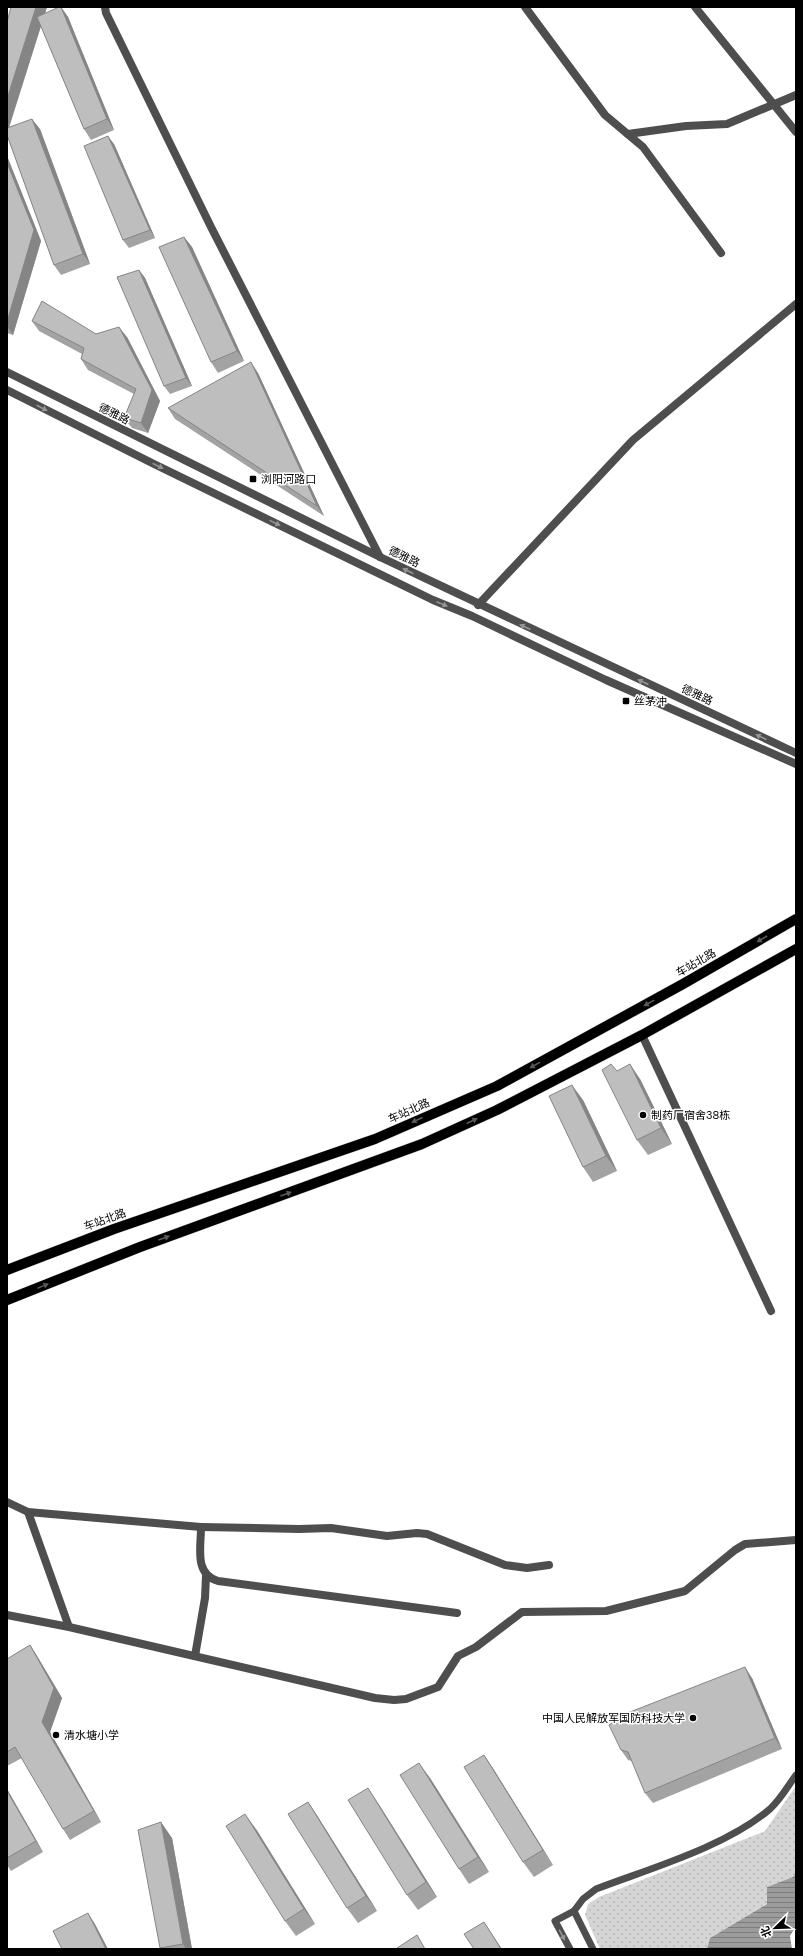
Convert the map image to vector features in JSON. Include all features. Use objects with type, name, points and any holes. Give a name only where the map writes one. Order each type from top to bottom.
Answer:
[{"type":"main road","name":"车站北路","points":[[7,1270],[114,1229],[375,1139],[497,1086],[683,984],[796,919]]},
{"type":"main road","points":[[7,1300],[140,1247],[422,1144],[497,1110],[642,1036],[796,950]]},
{"type":"street","points":[[105,7],[106,13],[211,227],[380,558]]},
{"type":"street","points":[[525,7],[605,115],[643,147],[721,253]]},
{"type":"street","points":[[694,7],[796,132]]},
{"type":"street","points":[[628,134],[686,126],[727,124],[774,105],[796,94]]},
{"type":"street","points":[[478,605],[633,440],[796,304]]},
{"type":"street","name":"德雅路","points":[[7,372],[380,558],[796,753]]},
{"type":"street","name":"德雅路","points":[[7,390],[154,464],[433,600],[472,616],[606,680],[796,764]]},
{"type":"street","points":[[642,1036],[771,1311]]},
{"type":"street","points":[[7,1502],[28,1512],[201,1527],[299,1529],[332,1528],[387,1536],[417,1533],[428,1534],[505,1565],[527,1568],[549,1565]]},
{"type":"street","points":[[28,1512],[69,1627]]},
{"type":"street","points":[[195,1656],[205,1598],[206,1576],[201,1564],[201,1527]]},
{"type":"street","points":[[7,1615],[69,1627],[375,1698],[394,1700],[406,1699],[438,1687],[458,1656],[476,1647],[522,1612],[606,1611],[685,1592],[735,1550],[745,1544],[796,1540]]},
{"type":"street","points":[[206,1576],[218,1581],[457,1613]]},
{"type":"lane","points":[[570,1949],[555,1921],[574,1911],[583,1899],[596,1889],[708,1846],[732,1835],[771,1808],[796,1775]]},
{"type":"lane","points":[[574,1911],[593,1949]]},
{"type":"shaded area","points":[[796,1786],[796,1873],[793,1877],[767,1887],[768,1903],[710,1938],[707,1949],[600,1949],[585,1915],[588,1904],[599,1897],[765,1831]]},
{"type":"shaded area","points":[[796,1873],[796,1926],[790,1936],[792,1949],[707,1949],[710,1938],[767,1904],[767,1887],[793,1877]]},
{"type":"building","points":[[11,7],[36,7],[7,99],[7,22]]},
{"type":"building","points":[[61,7],[107,119],[84,129],[37,17]]},
{"type":"building","points":[[32,119],[83,254],[54,265],[7,135],[7,128]]},
{"type":"building","points":[[108,136],[150,230],[123,240],[84,146]]},
{"type":"building","points":[[7,163],[34,230],[7,322]]},
{"type":"building","points":[[184,237],[237,351],[211,362],[159,247]]},
{"type":"building","points":[[139,270],[186,378],[164,386],[117,277]]},
{"type":"building","points":[[42,301],[96,334],[119,327],[152,390],[141,423],[124,418],[136,389],[81,359],[84,348],[32,321]]},
{"type":"building","points":[[251,362],[317,506],[168,408]]},
{"type":"building","name":"制药厂宿舍38栋","points":[[611,1064],[617,1071],[630,1064],[661,1128],[637,1140],[602,1070]]},
{"type":"building","points":[[572,1085],[606,1156],[583,1167],[549,1096]]},
{"type":"building","points":[[30,1645],[54,1688],[42,1722],[94,1811],[63,1829],[15,1747],[7,1752],[7,1659]]},
{"type":"building","points":[[745,1667],[775,1738],[645,1793],[628,1752],[621,1750],[609,1725],[625,1714]]},
{"type":"building","points":[[484,1755],[543,1850],[523,1862],[464,1767]]},
{"type":"building","points":[[419,1763],[478,1857],[459,1869],[400,1775]]},
{"type":"building","points":[[368,1788],[426,1882],[407,1895],[348,1800]]},
{"type":"building","points":[[7,1791],[36,1841],[7,1858]]},
{"type":"building","points":[[308,1802],[366,1896],[347,1908],[288,1814]]},
{"type":"building","points":[[245,1814],[304,1909],[285,1921],[226,1826]]},
{"type":"building","points":[[161,1822],[183,1944],[160,1948],[138,1830]]},
{"type":"building","points":[[88,1913],[106,1949],[62,1949],[53,1931]]},
{"type":"building","points":[[484,1922],[501,1949],[474,1949],[464,1934]]},
{"type":"building","points":[[417,1935],[425,1949],[397,1948]]},
{"type":"place","name":"浏阳河路口","points":[[253,479]]},
{"type":"place","name":"丝茅冲","points":[[626,701]]},
{"type":"place","name":"制药厂宿舍38栋","points":[[643,1115]]},
{"type":"place","name":"中国人民解放军国防科技大学","points":[[693,1718]]},
{"type":"place","name":"清水塘小学","points":[[56,1735]]}]
